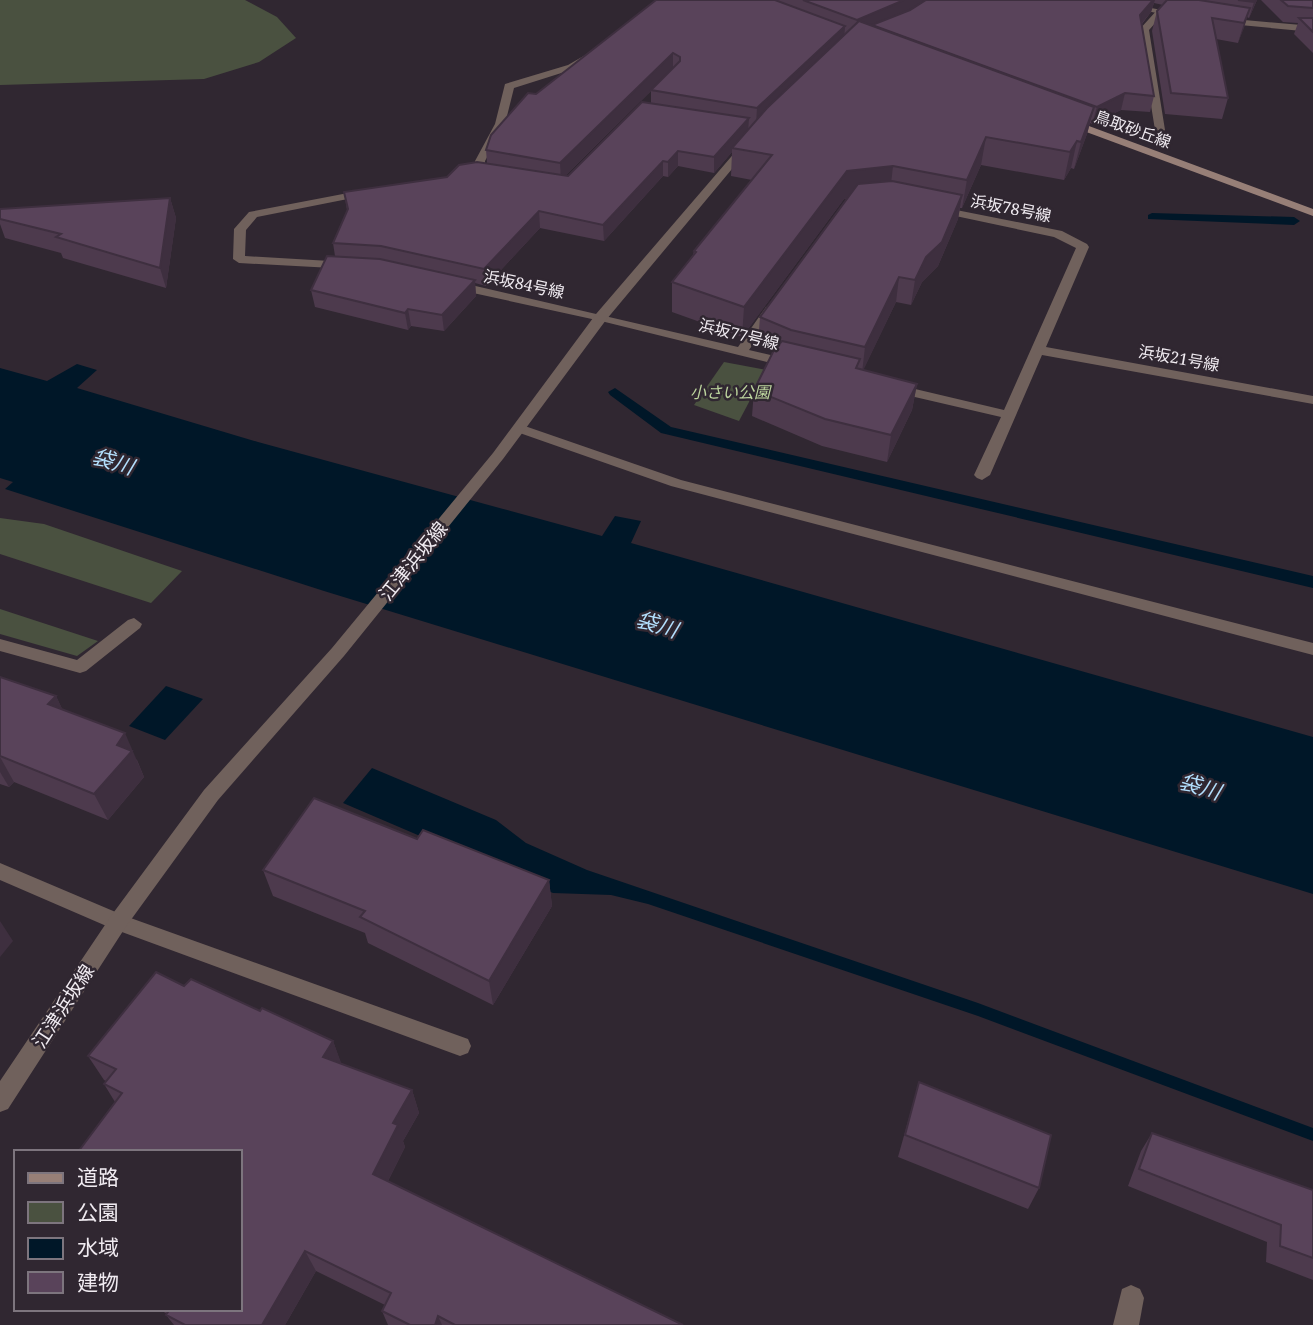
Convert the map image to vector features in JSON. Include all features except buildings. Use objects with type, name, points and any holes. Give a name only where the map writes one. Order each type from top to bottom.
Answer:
[{"type":"main road","name":"鳥取砂丘線","points":[[1061,119],[1313,213]]},
{"type":"street","points":[[1097,0],[1197,17]]},
{"type":"street","points":[[1160,130],[1144,30],[1170,0]]},
{"type":"street","points":[[1210,19],[1313,29]]},
{"type":"street","points":[[466,174],[485,173],[480,161],[500,124],[509,86],[571,67],[596,52]]},
{"type":"street","name":"江津浜坂線","points":[[0,1101],[118,922],[211,795],[338,652],[498,456],[601,317],[759,131]]},
{"type":"street","points":[[357,267],[239,259],[240,229],[253,214],[386,189]]},
{"type":"street","name":"浜坂78号線","points":[[928,207],[1058,234],[1083,247],[1009,415]]},
{"type":"street","name":"浜坂84号線","points":[[438,281],[601,317]]},
{"type":"street","points":[[741,352],[779,299]]},
{"type":"street","name":"浜坂77号線","points":[[601,317],[808,368]]},
{"type":"street","name":"浜坂21号線","points":[[1038,350],[1313,400]]},
{"type":"street","points":[[875,384],[1009,415],[982,475]]},
{"type":"street","points":[[519,428],[676,483],[1313,649]]},
{"type":"street","points":[[0,645],[80,667],[134,624]]},
{"type":"street","points":[[0,871],[118,922],[460,1046]]},
{"type":"street","points":[[1126,1325],[1131,1298]]},
{"type":"green space","points":[[0,0],[245,0],[277,17],[296,38],[259,62],[204,79],[0,85]]},
{"type":"green space","name":"小さい公園","points":[[724,362],[766,370],[739,421],[694,405]]},
{"type":"green space","points":[[0,518],[44,524],[182,571],[151,603],[0,554]]},
{"type":"green space","points":[[0,609],[98,641],[77,656],[0,634]]},
{"type":"water","name":"袋川","points":[[77,364],[97,370],[77,388],[258,442],[602,536],[615,516],[641,521],[631,543],[1313,737],[1313,894],[324,591],[5,489],[13,482],[0,478],[0,368],[47,381]]},
{"type":"water","points":[[166,686],[203,699],[165,740],[129,726]]},
{"type":"water","points":[[372,768],[496,820],[526,843],[587,870],[978,1003],[1313,1128],[1313,1141],[978,1016],[648,904],[611,895],[553,893],[343,803]]},
{"type":"waterway","points":[[1152,217],[1294,221]]},
{"type":"waterway","points":[[615,392],[666,430],[1313,582]]}]
